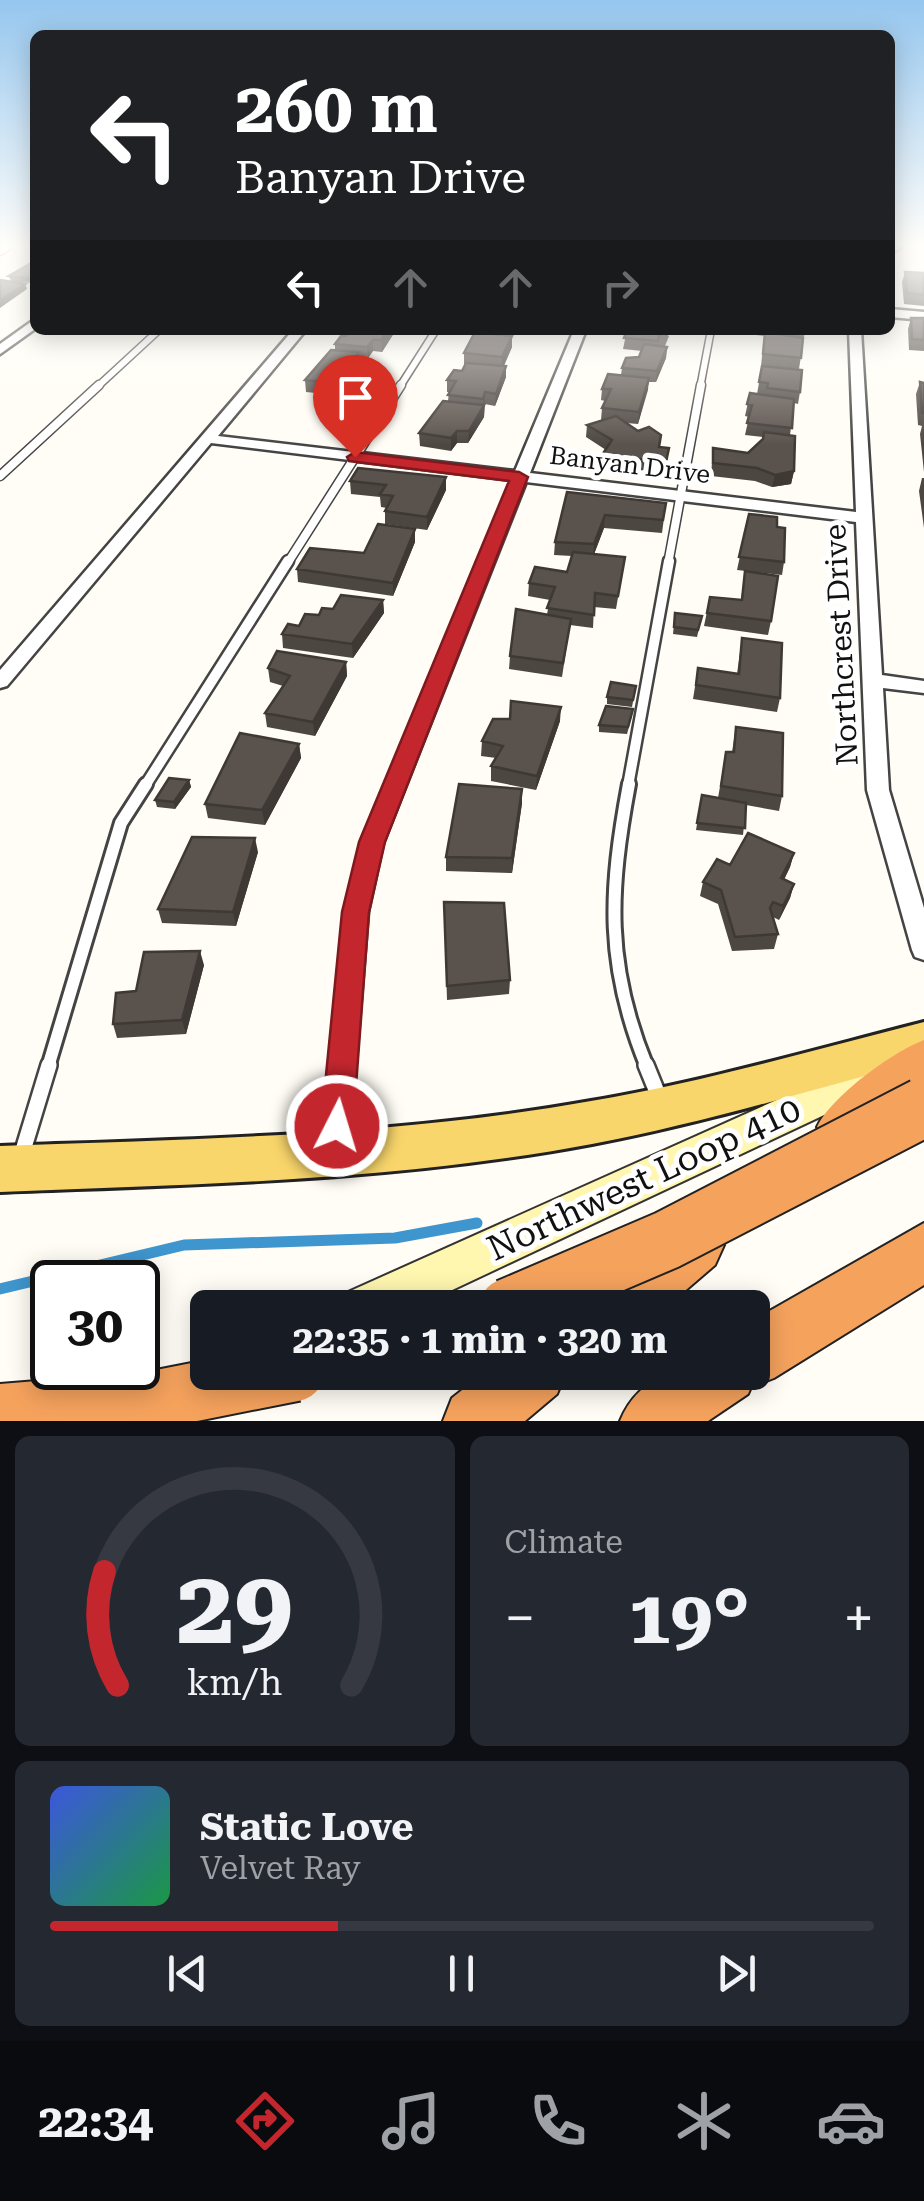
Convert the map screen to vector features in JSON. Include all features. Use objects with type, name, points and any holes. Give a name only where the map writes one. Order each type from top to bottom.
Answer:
[{"type":"highway","points":[[640,1290],[924,1063]]},
{"type":"highway","points":[[558,1290],[678,1234],[924,1106]]},
{"type":"highway","points":[[770,1345],[924,1252]]},
{"type":"highway","points":[[0,1412],[150,1401],[205,1390]]},
{"type":"highway","points":[[476,1421],[513,1390]]},
{"type":"highway","points":[[652,1421],[699,1390]]},
{"type":"main road","points":[[9,1169],[334,1156],[572,1126],[663,1108],[924,1041]]},
{"type":"main road","name":"Northwest Loop 410","points":[[403,1290],[924,1050]]},
{"type":"main road","points":[[122,1421],[190,1387]]},
{"type":"street","points":[[895,313],[924,316]]},
{"type":"street","points":[[0,350],[30,328]]},
{"type":"street","points":[[0,682],[296,335]]},
{"type":"street","points":[[334,1156],[356,912],[372,842],[578,335]]},
{"type":"street","name":"Northcrest Drive","points":[[855,335],[878,790],[924,950]]},
{"type":"street","name":"Banyan Drive","points":[[210,439],[864,518]]},
{"type":"street","points":[[873,680],[924,687]]},
{"type":"lane","points":[[0,476],[153,335]]},
{"type":"lane","points":[[9,1169],[120,823],[433,335]]},
{"type":"lane","points":[[663,1108],[627,1018],[616,969],[616,858],[710,335]]},
{"type":"building","points":[[911,318],[924,318],[924,340],[912,339]]},
{"type":"building","points":[[384,335],[367,347],[335,344],[346,336]]},
{"type":"building","points":[[473,335],[512,336],[502,357],[464,353]]},
{"type":"building","points":[[625,335],[659,335],[658,341],[624,338]]},
{"type":"building","points":[[765,335],[803,338],[801,358],[763,354]]},
{"type":"building","points":[[644,344],[667,347],[657,371],[622,368],[626,358],[639,357]]},
{"type":"building","points":[[331,350],[359,352],[352,362],[360,363],[355,370],[345,369],[335,383],[305,380]]},
{"type":"building","points":[[466,363],[506,366],[496,394],[485,392],[483,399],[448,395],[456,381],[447,380],[454,370],[462,371]]},
{"type":"building","points":[[762,366],[802,370],[800,392],[767,388],[768,383],[759,382]]},
{"type":"building","points":[[608,374],[649,378],[639,412],[602,408],[611,389],[602,389]]},
{"type":"building","points":[[920,382],[924,383],[924,413],[922,413]]},
{"type":"building","points":[[750,393],[794,399],[792,428],[747,423],[752,405],[747,404]]},
{"type":"building","points":[[443,401],[484,405],[469,431],[457,431],[451,438],[419,433]]},
{"type":"building","points":[[616,416],[638,431],[649,427],[661,435],[659,447],[669,448],[666,462],[602,455],[612,440],[587,425]]},
{"type":"building","points":[[764,432],[795,436],[794,471],[775,475],[757,468],[713,463],[713,448],[748,453],[763,439]]},
{"type":"building","points":[[358,468],[446,477],[427,517],[385,511],[393,496],[380,494],[386,485],[350,481]]},
{"type":"building","points":[[567,492],[666,503],[663,520],[605,515],[594,544],[555,542]]},
{"type":"building","points":[[749,514],[777,517],[777,527],[785,528],[784,562],[739,557]]},
{"type":"building","points":[[378,524],[415,529],[393,583],[297,569],[310,548],[364,553]]},
{"type":"building","points":[[573,552],[625,557],[618,596],[595,593],[594,615],[547,608],[555,587],[529,583],[535,567],[567,572]]},
{"type":"building","points":[[745,571],[778,576],[771,621],[707,613],[710,597],[742,600]]},
{"type":"building","points":[[341,595],[383,600],[352,644],[282,634],[288,624],[299,626],[305,614],[319,615],[322,608],[333,609]]},
{"type":"building","points":[[516,609],[571,619],[563,663],[510,656]]},
{"type":"building","points":[[675,613],[702,616],[698,630],[674,627]]},
{"type":"building","points":[[742,638],[782,643],[780,698],[696,685],[698,668],[739,674]]},
{"type":"building","points":[[277,651],[346,662],[313,722],[265,713],[290,676],[268,668]]},
{"type":"building","points":[[611,682],[636,686],[633,700],[607,697]]},
{"type":"building","points":[[511,701],[561,707],[537,776],[491,766],[503,746],[482,741],[493,719],[510,719]]},
{"type":"building","points":[[606,706],[633,709],[628,727],[599,725]]},
{"type":"building","points":[[736,727],[783,733],[782,796],[721,786],[726,752],[734,752]]},
{"type":"building","points":[[240,733],[299,744],[262,810],[205,804]]},
{"type":"building","points":[[169,778],[189,780],[174,802],[155,800]]},
{"type":"building","points":[[459,784],[522,789],[512,858],[446,857]]},
{"type":"building","points":[[702,795],[746,803],[745,828],[697,823]]},
{"type":"building","points":[[748,833],[794,853],[781,878],[794,884],[783,906],[773,902],[770,908],[778,934],[735,937],[721,890],[703,882],[717,859],[730,865]]},
{"type":"building","points":[[192,837],[255,838],[233,912],[158,909]]},
{"type":"building","points":[[444,902],[504,903],[510,980],[447,986]]},
{"type":"building","points":[[200,951],[182,1020],[113,1024],[116,993],[136,991],[144,952]]},
{"type":"waterway","points":[[0,1289],[184,1245],[395,1238],[477,1223]]},
{"type":"route","points":[[337,1126],[356,912],[372,842],[519,477],[355,457]]}]
